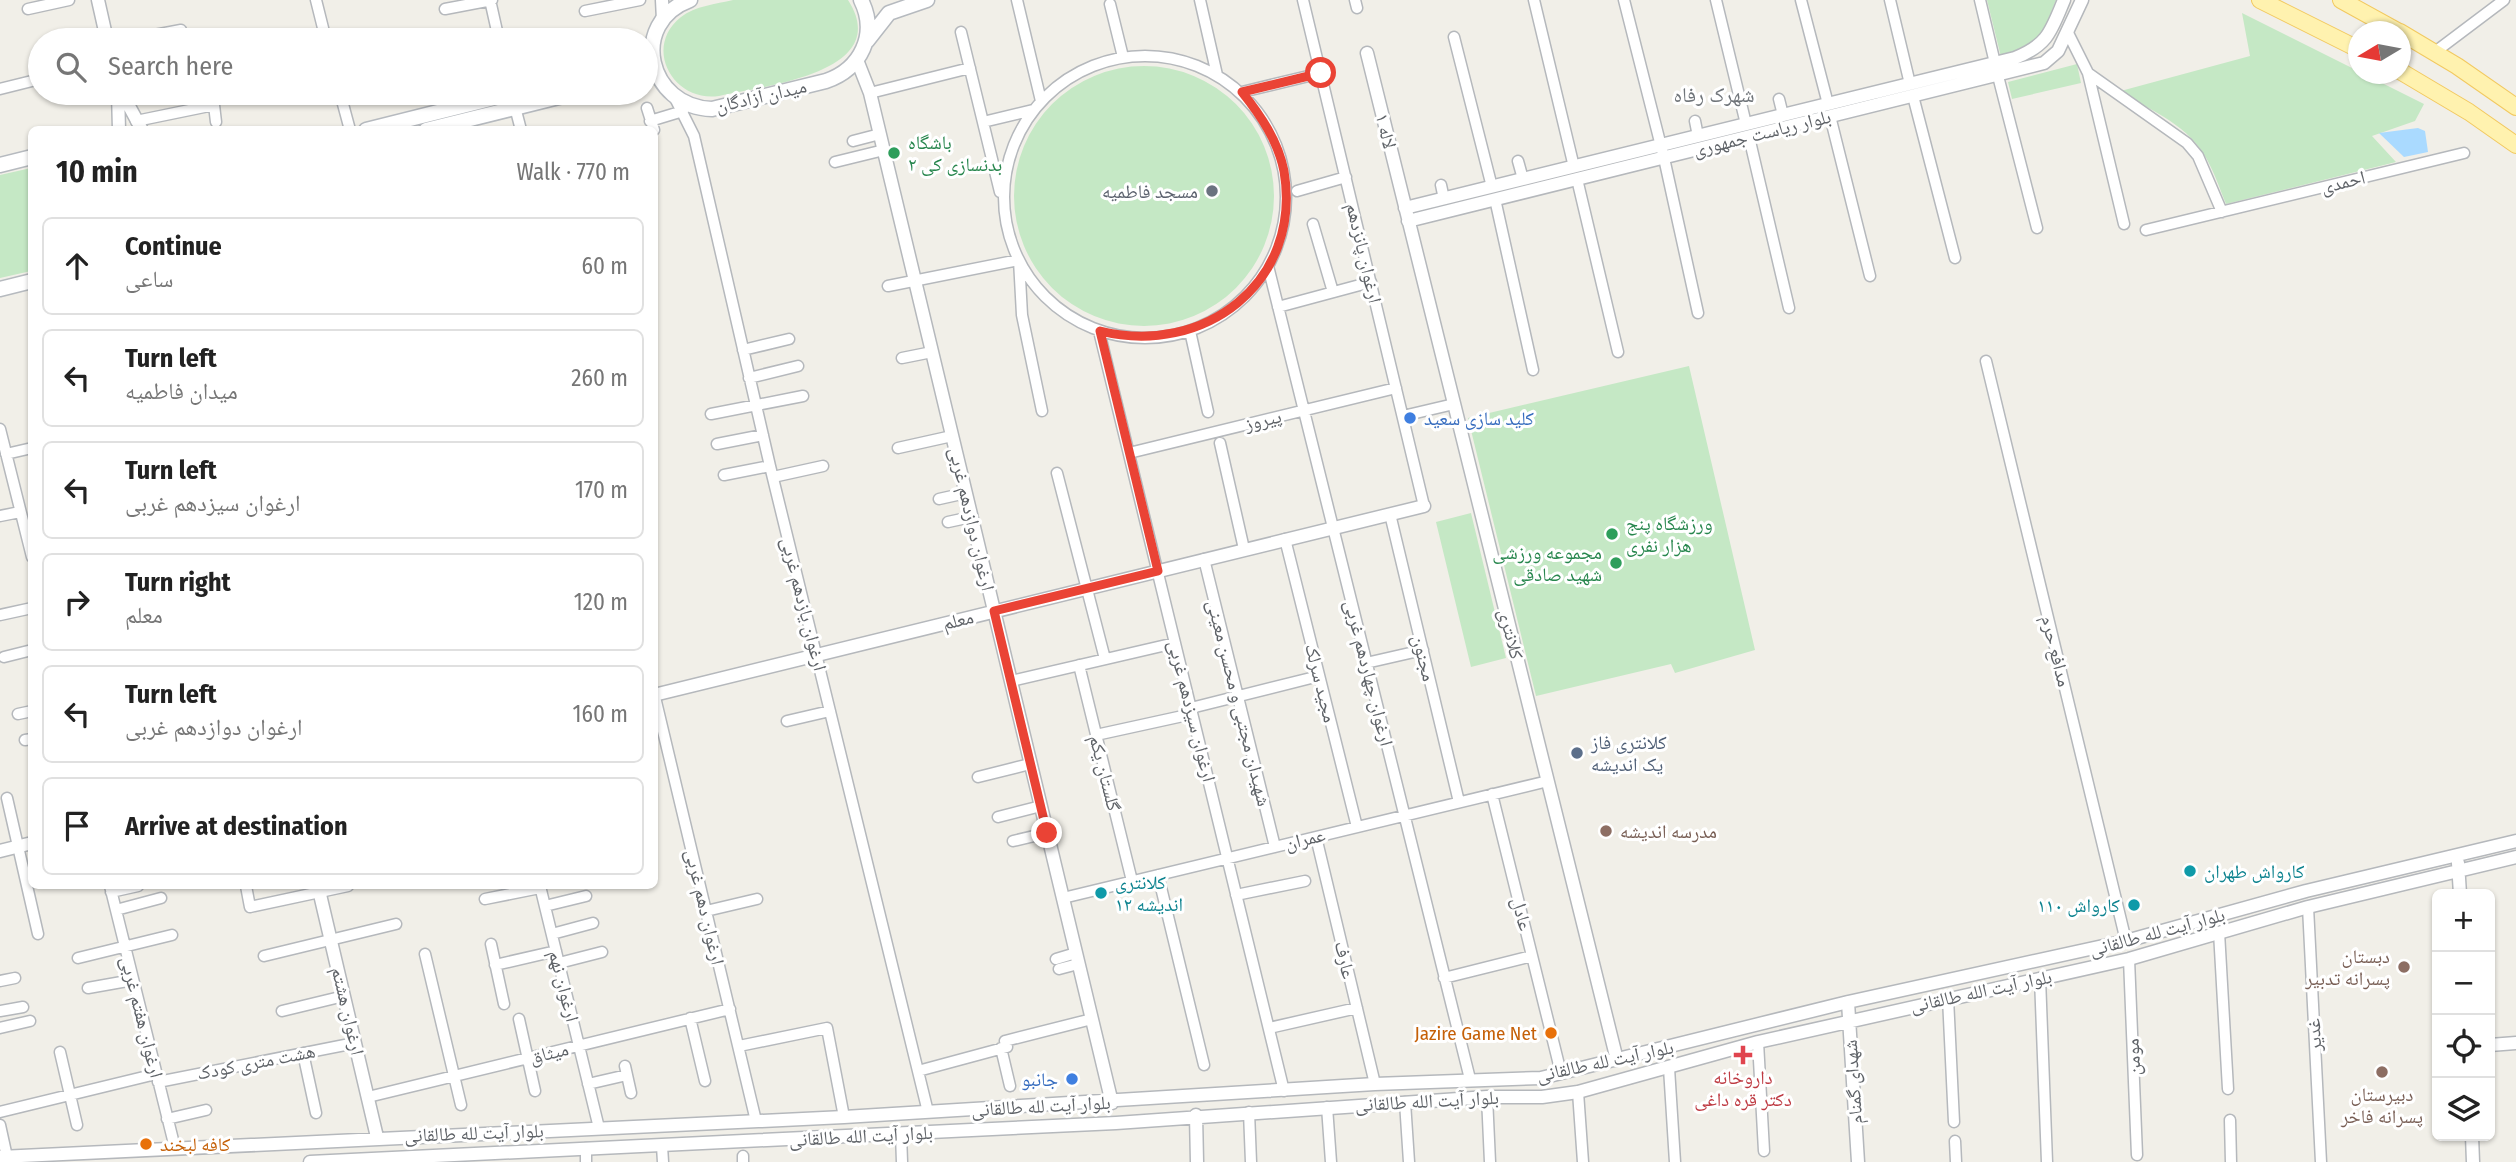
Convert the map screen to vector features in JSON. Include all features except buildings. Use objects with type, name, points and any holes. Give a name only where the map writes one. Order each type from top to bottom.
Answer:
[{"type":"main road","points":[[658,29],[677,6],[690,0]]},
{"type":"main road","points":[[861,0],[868,23],[866,42]]},
{"type":"main road","points":[[858,60],[866,42],[890,13],[927,0]]},
{"type":"main road","points":[[2260,0],[2348,44]]},
{"type":"main road","points":[[2341,0],[2380,21]]},
{"type":"main road","points":[[2411,38],[2516,107]]},
{"type":"main road","name":"میدان آزادگان","points":[[679,104],[721,107],[835,78],[858,60]]},
{"type":"main road","points":[[2411,78],[2469,112],[2516,145]]},
{"type":"main road","points":[[658,83],[679,104]]},
{"type":"main road","points":[[384,126],[477,105]]},
{"type":"main road","points":[[438,126],[492,105]]},
{"type":"main road","points":[[0,165],[28,158]]},
{"type":"main road","points":[[0,289],[28,282]]},
{"type":"street","points":[[28,9],[69,0]]},
{"type":"street","points":[[98,0],[104,28]]},
{"type":"street","points":[[316,0],[323,28]]},
{"type":"street","points":[[445,9],[491,0],[497,28]]},
{"type":"street","points":[[585,11],[640,0]]},
{"type":"street","points":[[662,0],[663,20]]},
{"type":"street","points":[[1017,0],[1037,105]]},
{"type":"street","points":[[1200,0],[1217,75]]},
{"type":"street","name":"ارغوان پانزدهم","points":[[1303,0],[1424,506]]},
{"type":"street","points":[[1534,0],[1618,352]]},
{"type":"street","points":[[1624,0],[1656,153],[1698,313]]},
{"type":"street","points":[[1716,0],[1789,307]]},
{"type":"street","points":[[1801,0],[1870,276]]},
{"type":"street","points":[[1890,0],[1955,258]]},
{"type":"street","points":[[1980,0],[2037,228]]},
{"type":"street","name":"بلوار ریاست جمهوری","points":[[1996,70],[2040,46],[2064,0]]},
{"type":"street","name":"بلوار ریاست جمهوری","points":[[1406,215],[1447,208],[1493,193],[2052,58],[2068,33],[2082,0]]},
{"type":"street","points":[[2435,52],[2504,0]]},
{"type":"street","points":[[1110,4],[1123,57]]},
{"type":"street","points":[[2052,27],[2068,33],[2088,73],[2124,224]]},
{"type":"street","points":[[961,32],[1009,235],[1019,260],[1033,283],[1052,303],[1074,320],[1100,331],[1144,338],[1189,331],[1235,306],[1268,266],[1284,218],[1283,170],[1269,129],[1242,92],[1217,75],[1171,58],[1123,57],[1078,72],[1037,105],[1019,132],[1009,156],[1004,182],[1004,209]]},
{"type":"street","points":[[1454,37],[1533,370]]},
{"type":"street","name":"لاله ۱","points":[[1367,53],[1406,215]]},
{"type":"street","name":"ارغوان دوازدهم غربی","points":[[858,60],[870,93],[884,150],[1112,1102]]},
{"type":"street","points":[[870,93],[970,68]]},
{"type":"street","points":[[1242,92],[1321,73]]},
{"type":"street","points":[[2088,73],[2187,143],[2198,156],[2222,212]]},
{"type":"street","points":[[0,89],[28,82]]},
{"type":"street","points":[[1779,99],[1783,115]]},
{"type":"street","points":[[656,126],[679,104]]},
{"type":"street","name":"ارغوان یازدهم غربی","points":[[679,104],[694,136],[749,378],[928,1112]]},
{"type":"street","points":[[119,126],[120,105]]},
{"type":"street","points":[[127,105],[139,125],[214,105],[216,122]]},
{"type":"street","points":[[343,105],[349,126]]},
{"type":"street","points":[[515,105],[520,126]]},
{"type":"street","points":[[983,122],[1037,105]]},
{"type":"street","points":[[647,108],[652,126]]},
{"type":"street","name":"بلوار ریاست جمهوری","points":[[1681,147],[1698,136],[1748,130],[1783,115],[1829,110]]},
{"type":"street","points":[[1695,121],[1698,136]]},
{"type":"street","points":[[853,141],[880,134]]},
{"type":"street","points":[[835,162],[884,150]]},
{"type":"street","name":"احمدی","points":[[2147,230],[2464,153]]},
{"type":"street","points":[[1518,161],[1523,179]]},
{"type":"street","name":"بلوار ریاست جمهوری","points":[[1493,193],[1523,179],[1575,173]]},
{"type":"street","points":[[1297,191],[1346,177]]},
{"type":"street","points":[[1440,185],[1447,208]]},
{"type":"street","name":"کلانتری","points":[[1406,215],[1617,1060]]},
{"type":"street","points":[[1313,224],[1332,292]]},
{"type":"street","points":[[888,286],[1019,260]]},
{"type":"street","points":[[1019,260],[1022,315],[1042,411]]},
{"type":"street","name":"ارغوان چهاردهم غربی","points":[[1268,266],[1470,1079]]},
{"type":"street","points":[[1278,307],[1371,282]]},
{"type":"street","name":"ارغوان سیزدهم غربی","points":[[1100,331],[1284,1091]]},
{"type":"street","points":[[1189,331],[1208,412]]},
{"type":"street","points":[[743,350],[789,339]]},
{"type":"street","points":[[902,358],[932,352]]},
{"type":"street","name":"مدافع حرم","points":[[1986,361],[2126,941]]},
{"type":"street","points":[[749,378],[798,366]]},
{"type":"street","name":"پیروز","points":[[1129,453],[1396,388]]},
{"type":"street","points":[[711,414],[803,396]]},
{"type":"street","points":[[1403,416],[1454,404]]},
{"type":"street","points":[[0,429],[6,454],[5,469],[28,537]]},
{"type":"street","points":[[717,444],[763,435]]},
{"type":"street","points":[[898,448],[952,436]]},
{"type":"street","points":[[1220,443],[1244,550]]},
{"type":"street","points":[[6,454],[28,449]]},
{"type":"street","points":[[724,475],[823,466]]},
{"type":"street","points":[[1058,473],[1105,659]]},
{"type":"street","points":[[939,499],[966,493]]},
{"type":"street","name":"معلم","points":[[658,693],[1424,506]]},
{"type":"street","points":[[0,516],[20,512]]},
{"type":"street","name":"مجنون","points":[[1390,514],[1459,802]]},
{"type":"street","points":[[948,522],[971,517]]},
{"type":"street","name":"مجید سرلک","points":[[1285,539],[1357,827]]},
{"type":"street","name":"شهیدان مجتبی و محسن معینی","points":[[1204,559],[1275,847]]},
{"type":"street","points":[[0,615],[28,609]]},
{"type":"street","points":[[1010,681],[1175,643]]},
{"type":"street","points":[[1366,663],[1423,650]]},
{"type":"street","points":[[4,657],[28,651]]},
{"type":"street","name":"گلستان یکم","points":[[1079,665],[1132,881]]},
{"type":"street","points":[[1096,735],[1319,676]]},
{"type":"street","points":[[786,722],[830,711]]},
{"type":"street","points":[[18,714],[28,712]]},
{"type":"street","name":"ارغوان دهم غربی","points":[[659,735],[706,911],[756,1121]]},
{"type":"street","points":[[978,777],[1030,764]]},
{"type":"street","name":"عمران","points":[[1063,898],[1548,781]]},
{"type":"street","name":"عادل","points":[[1492,794],[1561,1073]]},
{"type":"street","points":[[7,798],[25,845],[28,866]]},
{"type":"street","points":[[998,817],[1041,806]]},
{"type":"street","points":[[1013,841],[1047,833]]},
{"type":"street","name":"عارف","points":[[1316,837],[1374,1084]]},
{"type":"street","name":"بلوار آیت لله طالقانی","points":[[377,1137],[844,1117],[1374,1084],[1541,1078],[1848,1002],[2126,941],[2306,891],[2516,841]]},
{"type":"street","points":[[0,851],[25,845]]},
{"type":"street","points":[[2458,856],[2460,889]]},
{"type":"street","name":"بلوار آیت الله طالقانی","points":[[310,1162],[491,1158],[586,1148],[901,1135],[1487,1097],[1542,1097],[1578,1092],[1758,1042],[2129,959],[2308,907],[2516,857]]},
{"type":"street","points":[[1158,875],[1204,1065]]},
{"type":"street","points":[[1236,895],[1305,881]]},
{"type":"street","points":[[31,889],[38,934]]},
{"type":"street","name":"ارغوان هفتم غربی","points":[[111,889],[175,1148]]},
{"type":"street","points":[[247,889],[250,907],[319,889]]},
{"type":"street","name":"ارغوان هشتم","points":[[319,889],[377,1137]]},
{"type":"street","points":[[485,899],[531,889]]},
{"type":"street","name":"ارغوان نهم","points":[[541,889],[599,1128]]},
{"type":"street","points":[[545,906],[586,896]]},
{"type":"street","points":[[116,910],[161,898]]},
{"type":"street","points":[[706,911],[757,899]]},
{"type":"street","name":"غدیر","points":[[2308,907],[2321,1162]]},
{"type":"street","points":[[552,934],[593,923]]},
{"type":"street","points":[[264,956],[396,925]]},
{"type":"street","points":[[2219,932],[2228,1089]]},
{"type":"street","points":[[78,958],[173,935]]},
{"type":"street","points":[[491,943],[504,1004]]},
{"type":"street","points":[[495,965],[556,951]]},
{"type":"street","points":[[559,963],[603,952]]},
{"type":"street","points":[[425,954],[461,1105]]},
{"type":"street","points":[[1444,978],[1532,956]]},
{"type":"street","points":[[1058,964],[1077,959]]},
{"type":"street","name":"مومن","points":[[2129,959],[2137,1155]]},
{"type":"street","points":[[0,982],[16,978]]},
{"type":"street","points":[[2040,978],[2047,1162]]},
{"type":"street","points":[[88,988],[133,980]]},
{"type":"street","points":[[282,1011],[344,996]]},
{"type":"street","points":[[1948,998],[1954,1122]]},
{"type":"street","name":"شهدای گمنام","points":[[1848,1002],[1858,1162]]},
{"type":"street","points":[[0,1012],[23,1007]]},
{"type":"street","points":[[1269,1028],[1357,1008]]},
{"type":"street","name":"میثاق","points":[[368,1097],[730,1009]]},
{"type":"street","points":[[690,1018],[705,1081]]},
{"type":"street","points":[[519,1019],[535,1091]]},
{"type":"street","points":[[918,1071],[1007,1047],[1005,1041],[1092,1019]]},
{"type":"street","points":[[0,1028],[30,1021]]},
{"type":"street","points":[[738,1046],[827,1028],[844,1117]]},
{"type":"street","points":[[1758,1042],[1764,1151]]},
{"type":"street","name":"هشت متری کودک","points":[[0,1112],[157,1078],[355,1043]]},
{"type":"street","points":[[2495,1045],[2516,1044]]},
{"type":"street","points":[[1001,1048],[1010,1086]]},
{"type":"street","points":[[60,1052],[76,1125]]},
{"type":"street","points":[[303,1053],[316,1113]]},
{"type":"street","points":[[1669,1068],[1675,1162]]},
{"type":"street","points":[[588,1084],[626,1070],[631,1093]]},
{"type":"street","points":[[1578,1092],[1583,1162]]},
{"type":"street","points":[[1227,1095],[1228,1113]]},
{"type":"street","points":[[1487,1097],[1490,1162]]},
{"type":"street","points":[[1405,1102],[1409,1162]]},
{"type":"street","points":[[1327,1107],[1331,1162]]},
{"type":"street","points":[[167,1119],[206,1110]]},
{"type":"street","points":[[1249,1112],[1251,1162]]},
{"type":"street","points":[[1196,1115],[1197,1162]]},
{"type":"street","points":[[2230,1121],[2231,1162]]},
{"type":"street","points":[[725,1143],[726,1122]]},
{"type":"street","points":[[0,1125],[4,1157],[377,1137]]},
{"type":"street","points":[[901,1135],[902,1162]]},
{"type":"street","points":[[1955,1141],[1956,1162]]},
{"type":"street","points":[[2472,1141],[2473,1162]]},
{"type":"street","points":[[662,1146],[663,1162]]},
{"type":"street","points":[[586,1148],[586,1162]]},
{"type":"green space","points":[[733,0],[848,0],[858,25],[854,44],[839,60],[817,72],[791,80],[719,96],[703,96],[689,91],[677,82],[664,57],[664,43],[670,30],[681,17],[693,10]]},
{"type":"green space","points":[[1987,0],[2056,0],[2041,38],[2001,57]]},
{"type":"green space","points":[[2242,13],[2348,66],[2348,84],[2384,84],[2424,104],[2415,121],[2372,136],[2396,162],[2226,204],[2210,165],[2186,133],[2165,117],[2117,92],[2250,56]]},
{"type":"green space","points":[[2077,64],[2081,83],[2012,99],[2008,82]]},
{"type":"green space","points":[[1144,66],[1169,68],[1194,76],[1216,88],[1236,104],[1252,124],[1264,146],[1272,171],[1272,221],[1264,246],[1252,268],[1236,288],[1216,304],[1194,316],[1169,324],[1144,326],[1119,324],[1094,316],[1072,304],[1052,288],[1036,268],[1024,246],[1016,221],[1014,196],[1016,171],[1024,146],[1036,124],[1052,104],[1072,88],[1094,76],[1119,68]]},
{"type":"green space","points":[[28,169],[28,272],[0,278],[0,175]]},
{"type":"green space","name":"ورزشگاه پنج هزار نفری","points":[[1689,366],[1755,650],[1675,673],[1671,664],[1536,696],[1468,418]]},
{"type":"green space","points":[[1471,513],[1506,658],[1471,667],[1436,522]]},
{"type":"water","points":[[2418,128],[2425,131],[2428,152],[2404,157],[2379,133]]},
{"type":"place","name":"باشگاه بدنسازی کی ۲","points":[[894,153]]},
{"type":"place","name":"مسجد فاطمیه","points":[[1212,191]]},
{"type":"place","name":"کلید سازی سعید","points":[[1410,418]]},
{"type":"place","name":"ورزشگاه پنج هزار نفری","points":[[1612,534]]},
{"type":"place","name":"مجموعه ورزشی شهید صادقی","points":[[1616,563]]},
{"type":"place","name":"کلانتری فاز یک اندیشه","points":[[1577,753]]},
{"type":"place","name":"مدرسه اندیشه","points":[[1606,831]]},
{"type":"place","name":"کارواش طهران","points":[[2190,871]]},
{"type":"place","name":"کلانتری ۱۲ اندیشه","points":[[1101,893]]},
{"type":"place","name":"کارواش ۱۱۰","points":[[2134,905]]},
{"type":"place","name":"دبستان پسرانه تدبیر","points":[[2404,967]]},
{"type":"place","name":"Jazire Game Net","points":[[1551,1033]]},
{"type":"place","name":"داروخانه دکتر قره داغی","points":[[1743,1055]]},
{"type":"place","name":"دبیرستان پسرانه فاخر","points":[[2382,1072]]},
{"type":"place","name":"جانبو","points":[[1072,1079]]},
{"type":"place","name":"کافه لبخند","points":[[146,1144]]},
{"type":"district","name":"شهرک رفاه","points":[[1714,95]]},
{"type":"route","points":[[1047,833],[994,611],[1158,571],[1100,331],[1144,338],[1167,337],[1189,331],[1213,321],[1235,306],[1253,288],[1268,266],[1278,243],[1286,192],[1278,149],[1269,129],[1242,92],[1321,73]]}]
